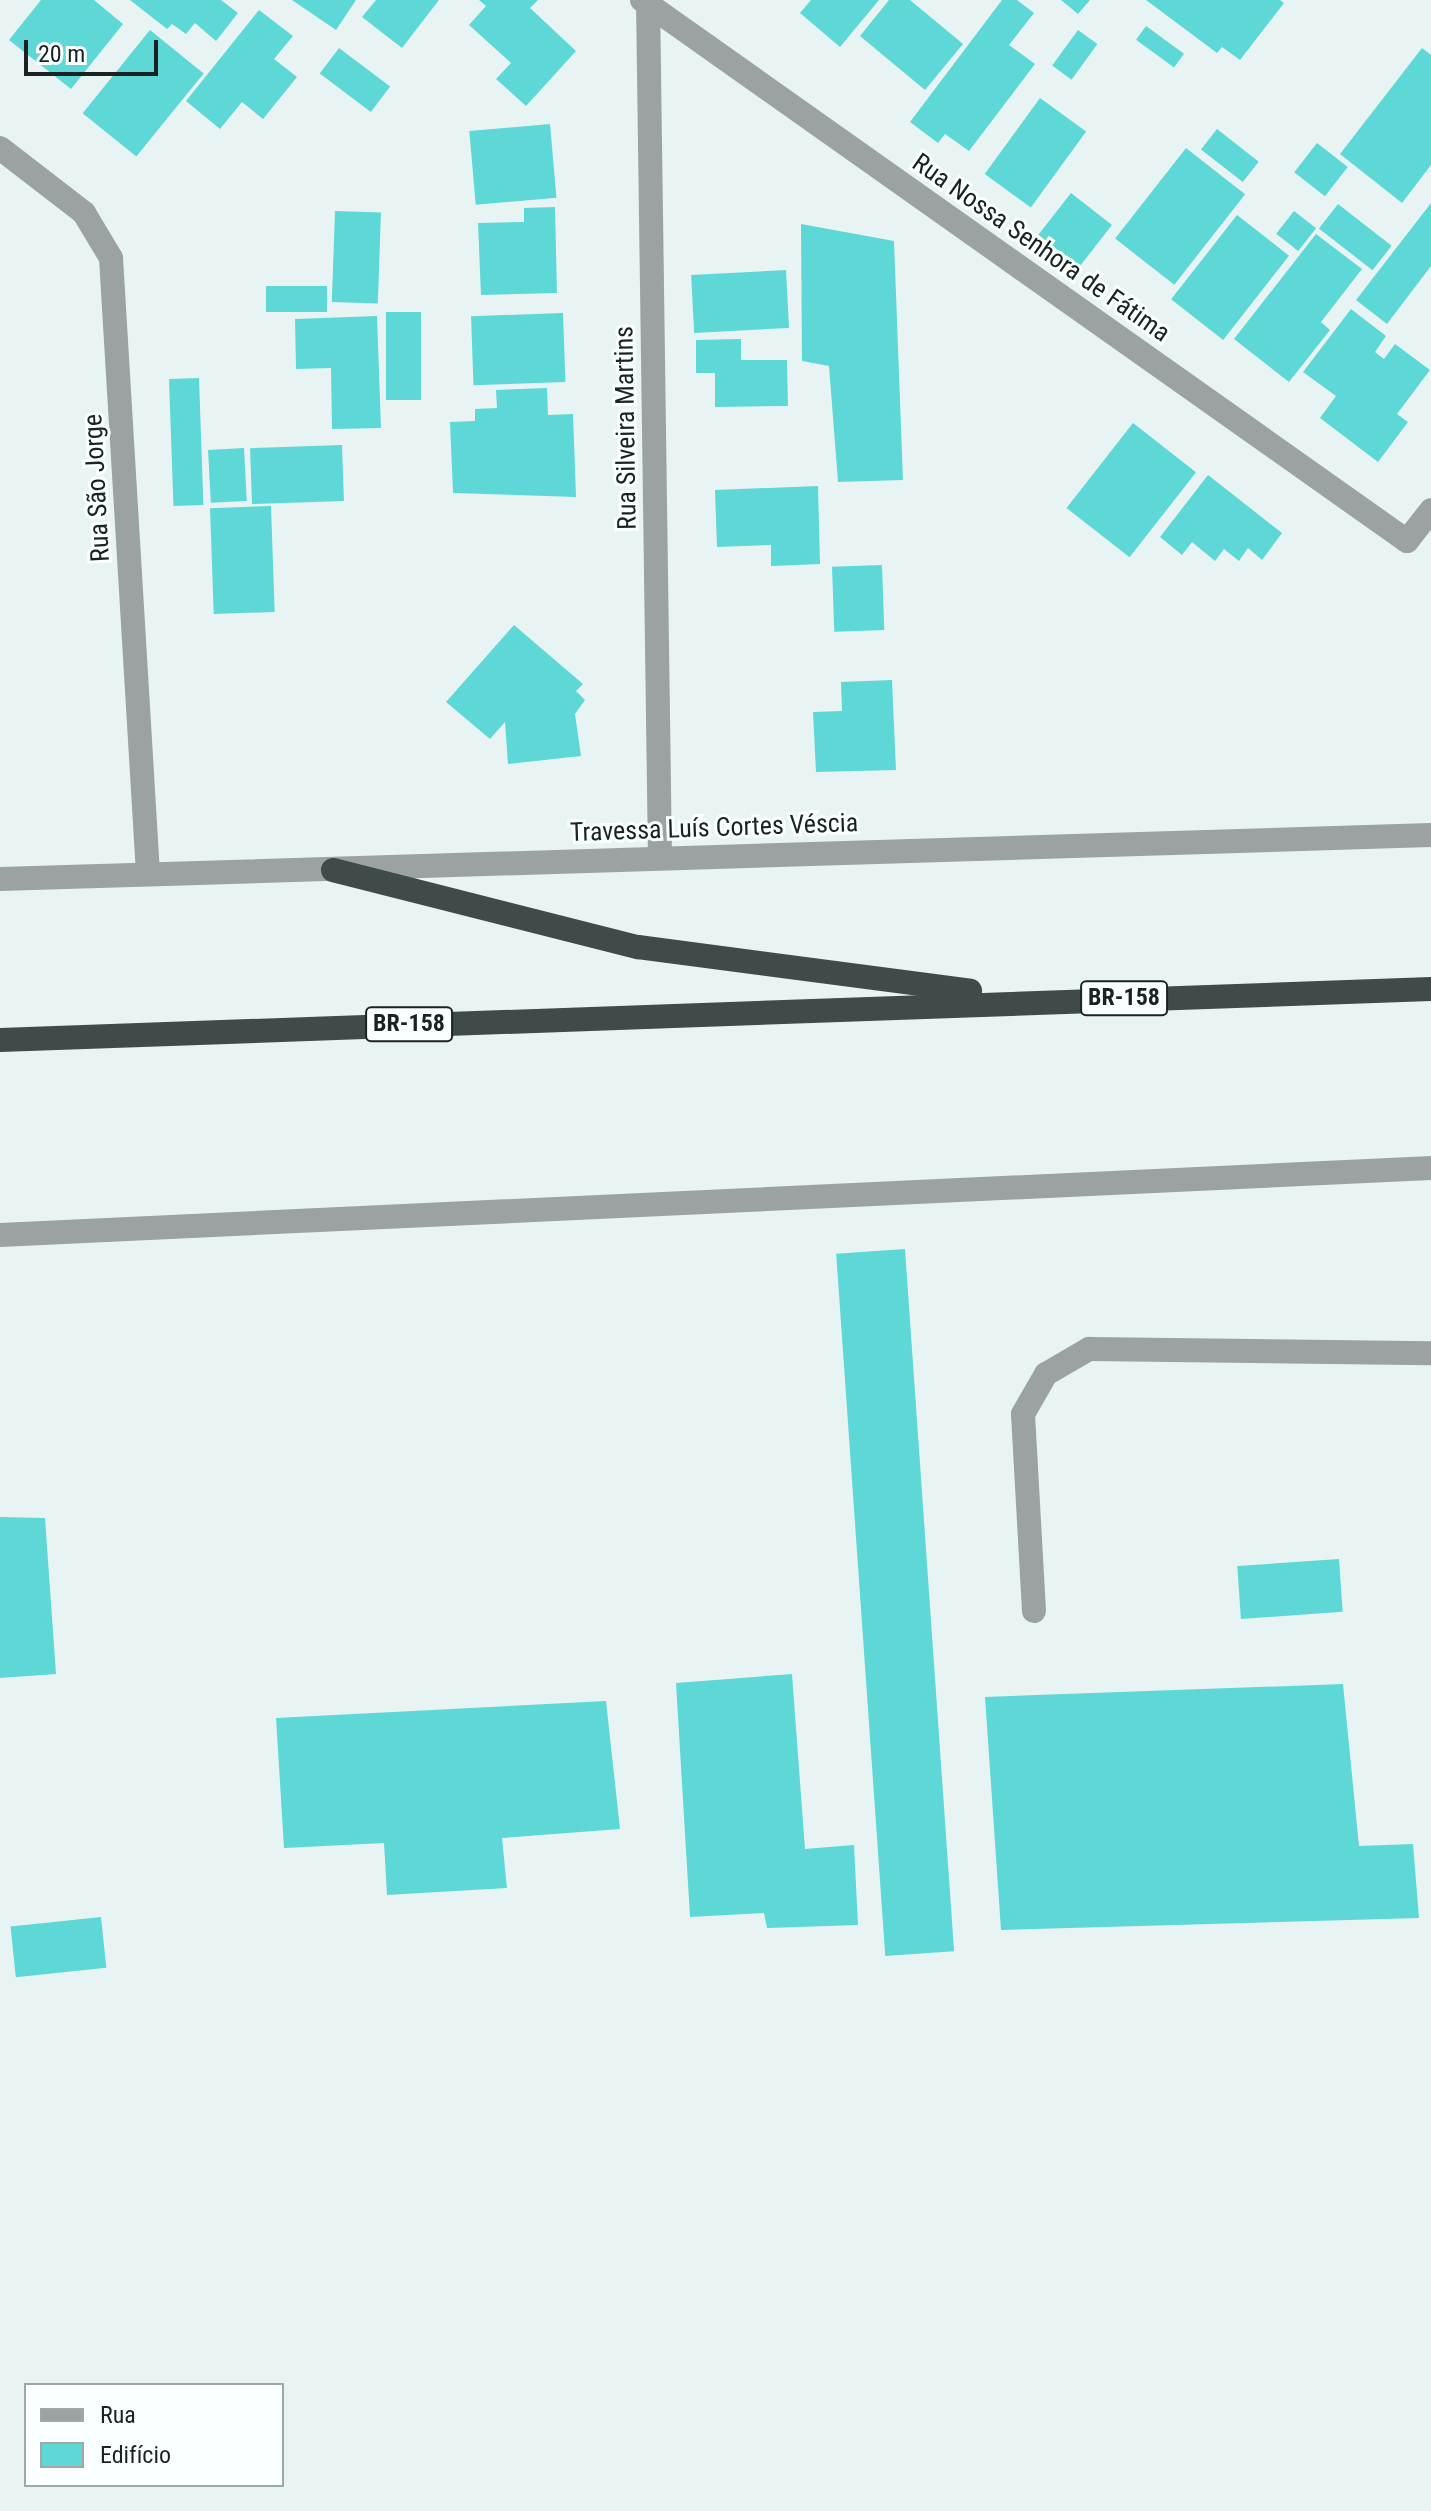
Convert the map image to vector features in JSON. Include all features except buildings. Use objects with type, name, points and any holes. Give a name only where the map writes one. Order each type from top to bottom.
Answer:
[{"type":"highway","points":[[333,870],[638,947],[1052,1001]]},
{"type":"highway","name":"BR-158","points":[[0,1040],[1431,989]]},
{"type":"street","name":"Rua Nossa Senhora de Fátima","points":[[645,1],[1407,541],[1431,510]]},
{"type":"street","name":"Rua Silveira Martins","points":[[645,1],[660,855]]},
{"type":"street","name":"Rua São Jorge","points":[[0,148],[84,213],[111,258],[148,873]]},
{"type":"street","name":"Travessa Luís Cortes Véscia","points":[[0,879],[333,870],[660,855],[1431,835]]},
{"type":"street","points":[[0,1235],[1431,1168]]},
{"type":"street","points":[[1034,1611],[1023,1414],[1046,1374],[1089,1349],[1431,1353]]}]
